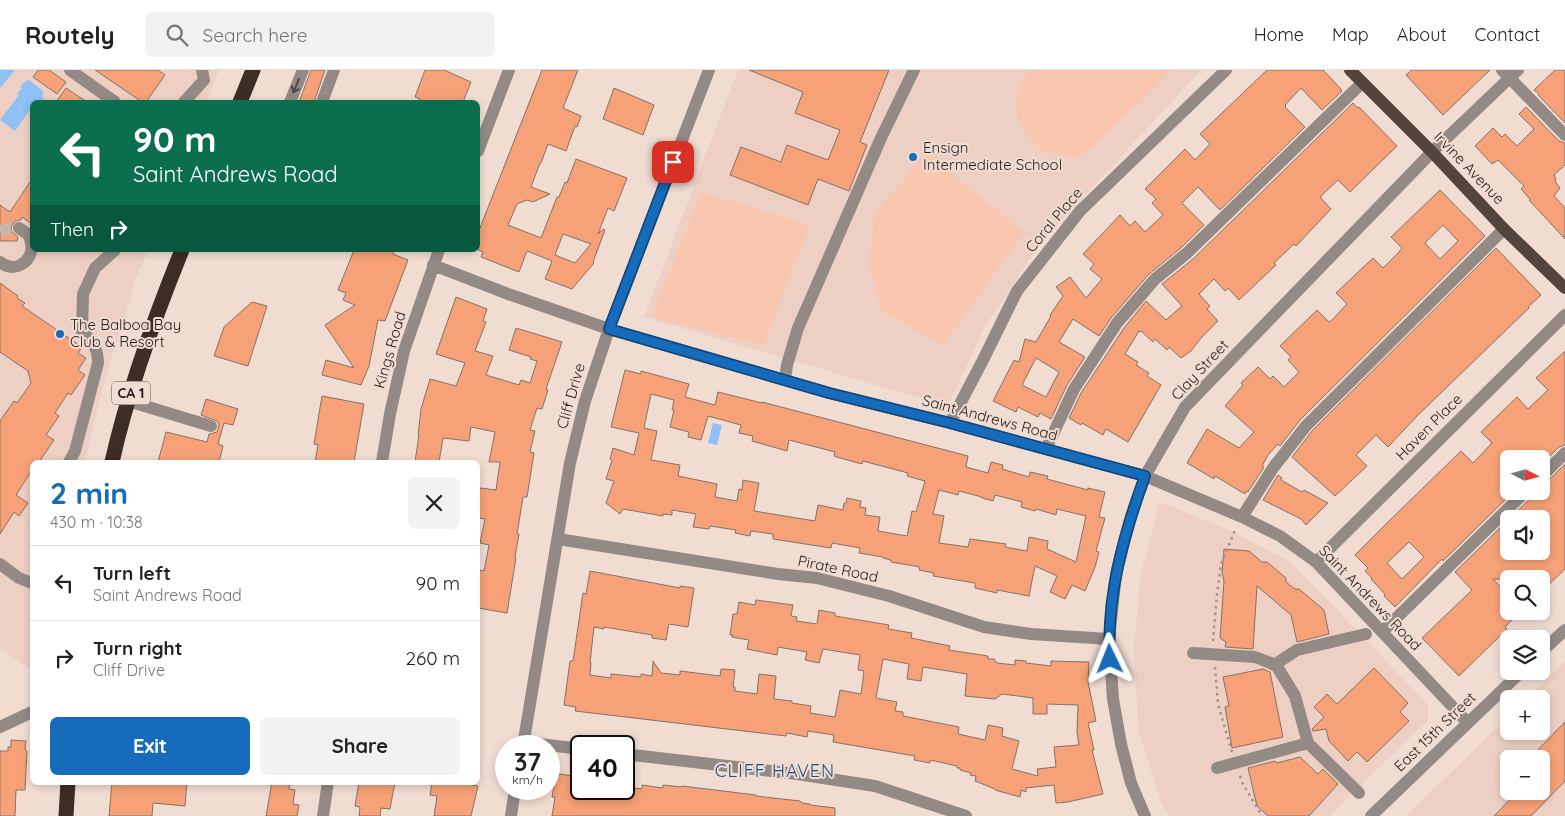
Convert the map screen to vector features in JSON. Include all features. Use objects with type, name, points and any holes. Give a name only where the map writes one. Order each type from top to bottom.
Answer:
[{"type":"highway","points":[[241,100],[253,70]]},
{"type":"highway","name":"CA 1","points":[[113,460],[128,401],[181,252]]},
{"type":"highway","points":[[66,816],[68,785]]},
{"type":"main road","name":"Irvine Avenue","points":[[1350,70],[1432,152],[1504,229],[1565,288]]},
{"type":"street","points":[[70,70],[112,100]]},
{"type":"street","points":[[186,100],[204,80],[202,70]]},
{"type":"street","points":[[291,100],[302,70]]},
{"type":"street","points":[[323,100],[334,70]]},
{"type":"street","points":[[480,145],[509,70]]},
{"type":"street","name":"Cliff Drive","points":[[525,735],[570,463],[585,401],[609,329],[709,70]]},
{"type":"street","points":[[785,380],[787,365],[798,328],[881,138],[914,70]]},
{"type":"street","name":"Coral Place","points":[[950,423],[1017,291],[1080,211],[1226,70]]},
{"type":"street","points":[[1510,73],[1565,135]]},
{"type":"street","name":"Clay Street","points":[[1145,816],[1131,783],[1121,744],[1113,699],[1109,639],[1116,574],[1131,516],[1145,476],[1185,407],[1510,73]]},
{"type":"street","points":[[1046,449],[1074,389],[1116,323],[1155,279],[1187,253],[1362,83]]},
{"type":"street","points":[[19,228],[29,235],[30,239]]},
{"type":"street","points":[[1239,522],[1273,468],[1306,426],[1504,229]]},
{"type":"street","points":[[0,262],[4,266],[18,267],[29,259],[31,252]]},
{"type":"street","points":[[70,460],[75,451],[98,363],[95,345],[82,332],[83,294],[95,268],[113,252]]},
{"type":"street","name":"Kings Road","points":[[382,460],[404,351],[438,252]]},
{"type":"street","name":"Saint Andrews Road","points":[[434,265],[508,294],[609,329],[829,393],[950,423],[1145,476],[1239,522],[1280,536],[1316,562],[1468,723]]},
{"type":"street","name":"Haven Place","points":[[1316,562],[1565,315]]},
{"type":"street","points":[[128,401],[211,426]]},
{"type":"street","points":[[1550,467],[1565,453]]},
{"type":"street","points":[[1382,632],[1517,500]]},
{"type":"street","name":"Pirate Road","points":[[558,539],[778,574],[817,578],[889,596],[984,627],[1030,634],[1109,639]]},
{"type":"street","points":[[0,564],[19,578],[30,582]]},
{"type":"street","points":[[1550,644],[1565,630]]},
{"type":"street","points":[[1274,665],[1297,650],[1366,634]]},
{"type":"street","points":[[1193,653],[1255,657],[1276,665],[1295,696],[1308,743],[1359,792]]},
{"type":"street","name":"East 15th Street","points":[[1374,815],[1513,680]]},
{"type":"street","points":[[0,727],[30,713]]},
{"type":"street","points":[[1217,768],[1308,743]]},
{"type":"street","points":[[635,755],[797,774],[875,786],[966,816]]},
{"type":"street","points":[[322,816],[327,785]]},
{"type":"street","points":[[511,816],[514,800]]},
{"type":"path","points":[[1239,522],[1221,564],[1213,635],[1214,655],[1218,704],[1235,763],[1243,784],[1262,816]]},
{"type":"shaded area","name":"The Balboa Bay Club & Resort","points":[[0,70],[219,70],[207,100],[30,100],[30,252],[147,252],[136,279],[102,390],[85,460],[30,460],[30,670],[0,648]]},
{"type":"shaded area","name":"Ensign Intermediate School","points":[[738,70],[1201,70],[1040,244],[984,328],[948,406],[644,317]]},
{"type":"shaded area","points":[[1031,70],[1172,70],[1093,147],[1079,158],[1055,154],[1041,149],[1021,127],[1016,112],[1017,99],[1021,86]]},
{"type":"shaded area","points":[[926,153],[1024,232],[943,346],[881,310],[869,264],[874,214]]},
{"type":"shaded area","points":[[701,192],[810,225],[764,345],[651,317]]},
{"type":"shaded area","points":[[1160,502],[1234,532],[1288,561],[1428,705],[1428,720],[1329,816],[1169,816],[1162,805],[1138,729],[1134,647],[1141,573]]},
{"type":"shaded area","points":[[1565,661],[1565,816],[1406,816],[1500,725],[1500,740],[1550,740],[1550,690],[1535,690],[1546,680],[1550,680],[1550,676]]},
{"type":"water","points":[[0,70],[15,70],[0,88]]},
{"type":"water","points":[[29,80],[43,91],[44,94],[42,96],[44,98],[42,100],[30,100],[30,110],[15,131],[0,120],[19,95],[17,94],[22,88],[20,87]]},
{"type":"water","points":[[713,423],[722,425],[717,445],[708,443]]},
{"type":"building","points":[[38,70],[49,70],[66,82],[57,94],[33,77]]},
{"type":"building","points":[[95,70],[158,70],[165,75],[147,100],[139,100]]},
{"type":"building","points":[[311,70],[325,70],[315,100],[300,100]]},
{"type":"building","points":[[425,70],[444,70],[471,82],[464,100],[419,100],[415,97]]},
{"type":"building","points":[[542,70],[578,70],[563,108],[581,116],[577,127],[575,126],[566,151],[548,144],[531,187],[550,194],[533,202],[527,200],[517,204],[508,225],[541,238],[557,197],[559,197],[565,182],[567,183],[576,159],[627,178],[614,211],[608,208],[598,234],[603,229],[605,230],[594,263],[572,289],[545,279],[552,261],[527,251],[519,272],[481,257],[483,252],[480,251],[480,228]],"holes":[[[563,234],[591,244],[575,263],[555,255]]]},
{"type":"building","points":[[749,70],[889,70],[860,142],[867,145],[849,191],[818,179],[808,205],[730,175],[741,147],[781,162],[787,145],[828,160],[840,130],[795,113],[803,92]]},
{"type":"building","points":[[1267,70],[1323,70],[1342,91],[1322,110],[1301,88],[1285,107],[1305,127],[1220,210],[1198,187],[1182,203],[1204,225],[1182,247],[1149,274],[1111,318],[1099,336],[1073,319],[1059,342],[1085,357],[1067,385],[1051,419],[1040,413],[1038,417],[1018,407],[1016,412],[993,401],[1014,360],[1019,362],[1025,339],[1036,342],[1050,315],[1063,296],[1056,287],[1070,277],[1086,298],[1102,279],[1090,269],[1094,264],[1083,254],[1120,215],[1130,226],[1135,221],[1145,232],[1163,215],[1152,203],[1156,199],[1145,189],[1185,149],[1195,160],[1210,144],[1200,134]],"holes":[[[1036,358],[1059,372],[1046,397],[1022,385]]]},
{"type":"building","points":[[1412,70],[1490,70],[1443,115],[1406,75]]},
{"type":"building","points":[[1555,70],[1565,70],[1565,123],[1534,90]]},
{"type":"building","points":[[66,88],[84,100],[57,100]]},
{"type":"building","points":[[614,88],[654,105],[643,135],[603,119]]},
{"type":"building","points":[[1353,103],[1397,146],[1350,192],[1338,180],[1320,197],[1331,209],[1296,246],[1294,244],[1274,263],[1276,265],[1239,300],[1228,288],[1225,291],[1214,279],[1199,294],[1210,306],[1207,309],[1218,321],[1191,351],[1181,358],[1169,347],[1167,350],[1155,339],[1153,342],[1139,331],[1125,354],[1138,362],[1136,365],[1149,373],[1147,376],[1161,385],[1128,442],[1106,429],[1103,435],[1069,418],[1081,393],[1124,328],[1146,301],[1166,320],[1182,306],[1162,284],[1193,259]]},
{"type":"building","points":[[1526,107],[1559,141],[1565,143],[1565,165],[1554,175],[1555,181],[1560,188],[1554,196],[1565,208],[1565,239],[1529,200],[1521,189],[1524,186],[1498,160],[1492,164],[1475,146],[1493,128],[1502,137],[1505,134],[1517,146],[1534,129],[1519,114]]},
{"type":"building","points":[[30,182],[30,223],[22,217],[21,220],[15,221],[11,227],[12,232],[18,237],[17,241],[0,241],[0,205],[10,212]]},
{"type":"building","points":[[1440,190],[1485,236],[1300,420],[1280,446],[1278,444],[1268,455],[1262,466],[1264,467],[1248,492],[1245,494],[1215,476],[1214,479],[1187,463],[1207,429],[1239,448],[1254,432],[1225,406],[1243,385],[1241,383],[1258,367],[1270,379],[1273,376],[1284,387],[1299,372],[1288,360],[1291,357],[1280,346],[1317,310],[1329,322],[1332,320],[1347,304],[1336,293],[1373,258],[1383,268],[1402,248],[1391,237]],"holes":[[[1443,225],[1458,241],[1440,259],[1425,243]]]},
{"type":"building","points":[[1496,248],[1541,295],[1417,416],[1388,447],[1376,435],[1356,455],[1367,466],[1335,496],[1292,457],[1312,431]]},
{"type":"building","points":[[353,252],[394,252],[393,254],[408,260],[385,321],[378,320],[369,366],[361,385],[322,375],[326,360],[354,368],[325,325],[355,305],[343,300],[346,293],[338,290]]},
{"type":"building","points":[[0,283],[25,303],[22,306],[82,347],[78,353],[86,358],[78,370],[85,375],[71,395],[68,393],[55,413],[59,416],[46,435],[54,440],[40,460],[30,460],[30,473],[16,495],[28,503],[19,516],[14,512],[0,534],[0,421],[14,401],[17,403],[31,383],[28,371],[0,352]]},
{"type":"building","points":[[456,297],[487,309],[483,321],[486,322],[475,351],[493,356],[486,375],[519,385],[521,380],[530,383],[537,361],[530,359],[531,357],[509,350],[516,328],[562,342],[546,389],[548,390],[542,409],[537,408],[530,430],[535,431],[530,452],[534,453],[527,497],[523,497],[507,613],[480,608],[480,570],[484,571],[489,545],[480,543],[485,519],[480,518],[480,488],[496,490],[500,462],[489,462],[495,432],[471,427],[469,441],[443,438],[439,460],[415,460],[421,409],[430,379],[456,386],[465,363],[436,354]]},
{"type":"building","points":[[252,302],[267,306],[248,366],[214,356],[224,327]]},
{"type":"building","points":[[1565,351],[1565,445],[1559,447],[1550,456],[1550,450],[1500,450],[1500,500],[1505,500],[1443,561],[1442,559],[1395,607],[1365,571],[1368,568],[1355,555],[1461,451],[1473,463],[1492,443],[1481,432],[1517,397],[1528,409],[1548,390],[1536,378]],"holes":[[[1409,542],[1424,557],[1402,579],[1387,563]]]},
{"type":"building","points":[[625,370],[641,374],[641,371],[689,384],[685,397],[715,405],[718,392],[968,456],[966,467],[988,473],[991,462],[1003,465],[1002,469],[1029,477],[1030,472],[1048,476],[1047,479],[1088,490],[1088,488],[1105,492],[1099,517],[1105,518],[1096,551],[1099,552],[1095,567],[1085,591],[1072,585],[1065,599],[1050,592],[1057,576],[1035,566],[1029,596],[997,590],[997,593],[975,588],[975,583],[933,576],[934,573],[919,570],[920,567],[891,562],[891,560],[883,557],[859,553],[860,548],[832,543],[831,548],[773,539],[773,534],[751,531],[750,536],[735,533],[736,530],[710,526],[709,529],[693,527],[696,514],[672,510],[672,515],[663,514],[663,516],[623,509],[620,514],[606,503],[614,481],[606,479],[612,460],[610,459],[613,448],[634,455],[639,433],[611,427]],"holes":[[[651,394],[674,400],[670,427],[689,432],[688,437],[701,440],[708,416],[741,425],[739,433],[753,436],[752,441],[787,451],[789,440],[835,452],[834,456],[840,458],[862,464],[863,461],[908,473],[907,476],[925,481],[916,512],[912,511],[907,536],[878,531],[880,517],[865,515],[866,508],[860,507],[861,501],[847,498],[843,510],[818,505],[815,521],[754,511],[759,483],[743,480],[742,490],[739,489],[737,501],[715,497],[717,484],[678,476],[680,465],[651,460],[657,431],[644,428]],[[939,490],[958,495],[959,491],[993,501],[995,495],[1022,502],[1021,507],[1035,511],[1036,509],[1056,515],[1057,509],[1086,516],[1076,562],[1047,549],[1048,541],[1029,537],[1027,551],[1005,547],[1006,544],[970,539],[968,547],[939,543],[944,516],[933,514]]]},
{"type":"building","points":[[322,396],[364,404],[354,460],[315,460],[318,445],[314,444]]},
{"type":"building","points":[[206,399],[238,409],[233,425],[224,423],[218,444],[223,446],[220,460],[159,460],[166,432],[207,442],[209,434],[217,432],[219,425],[217,421],[201,415]]},
{"type":"building","points":[[1565,464],[1565,569],[1550,583],[1550,570],[1500,570],[1500,579],[1493,579],[1500,586],[1500,620],[1512,620],[1505,627],[1507,629],[1500,630],[1500,636],[1459,676],[1422,638],[1472,590],[1455,572],[1500,528],[1500,560],[1550,560],[1550,510],[1518,510],[1529,500],[1550,500],[1550,479]]},
{"type":"building","points":[[1278,475],[1282,478],[1281,480],[1302,492],[1304,490],[1328,503],[1306,525],[1301,519],[1263,500]]},
{"type":"building","points":[[1224,549],[1249,551],[1262,562],[1267,562],[1286,578],[1286,582],[1295,589],[1299,589],[1324,610],[1329,634],[1297,642],[1291,615],[1257,586],[1253,649],[1225,647],[1226,642],[1220,638]]},
{"type":"building","points":[[590,571],[680,588],[680,586],[694,588],[688,627],[669,624],[666,640],[652,638],[652,635],[594,627],[590,675],[611,678],[611,674],[641,677],[641,674],[652,676],[653,661],[661,673],[680,675],[680,671],[720,676],[721,669],[735,670],[733,687],[735,687],[735,691],[757,694],[759,674],[776,676],[774,699],[811,706],[810,713],[835,717],[840,690],[861,694],[864,671],[858,670],[860,655],[823,649],[819,663],[805,660],[807,652],[778,647],[777,655],[747,649],[749,640],[730,635],[733,614],[737,614],[739,602],[755,605],[756,600],[793,605],[791,616],[797,617],[796,621],[817,624],[819,610],[835,613],[835,616],[889,625],[888,629],[912,633],[911,638],[950,646],[949,650],[988,656],[988,659],[994,659],[997,663],[1015,665],[1015,660],[1051,666],[1051,661],[1089,662],[1088,682],[1096,721],[1088,723],[1094,750],[1092,750],[1103,794],[1056,803],[1054,785],[1026,788],[1026,792],[1021,790],[1020,797],[995,790],[975,781],[976,776],[960,770],[957,766],[930,760],[930,763],[914,760],[915,756],[833,742],[834,735],[808,731],[807,737],[787,733],[786,736],[575,711],[576,707],[564,705],[570,661],[573,661],[583,593],[586,594]],"holes":[[[883,659],[909,664],[907,679],[921,681],[923,667],[967,674],[965,696],[995,699],[1002,694],[1033,698],[1033,714],[1047,714],[1047,704],[1078,705],[1077,732],[1079,745],[1054,747],[1056,767],[1037,769],[1038,776],[1012,769],[1019,741],[1002,736],[1003,728],[988,725],[985,740],[958,734],[959,727],[903,716],[903,712],[895,711],[897,702],[876,698]]]},
{"type":"building","points":[[1374,668],[1408,703],[1400,712],[1409,721],[1367,762],[1357,752],[1348,761],[1329,741],[1326,729],[1313,731],[1312,729],[1324,717],[1314,707],[1327,694],[1337,704]]},
{"type":"building","points":[[1263,669],[1270,672],[1283,737],[1232,748],[1225,707],[1229,706],[1223,677]]},
{"type":"building","points":[[1565,722],[1565,781],[1550,796],[1550,750],[1538,750],[1547,740],[1550,740],[1550,737]]},
{"type":"building","points":[[11,740],[26,741],[25,790],[16,790],[15,816],[0,816],[0,751],[8,751],[8,747],[11,747]]},
{"type":"building","points":[[1300,757],[1318,774],[1323,769],[1338,784],[1309,816],[1268,816],[1257,806],[1248,768]]},
{"type":"building","points":[[560,774],[570,776],[570,800],[635,800],[635,788],[642,789],[642,785],[663,788],[663,785],[756,795],[835,808],[835,816],[552,816],[555,800],[560,800]]},
{"type":"building","points":[[112,785],[187,785],[185,806],[153,803],[152,816],[109,816]]},
{"type":"building","points":[[271,785],[290,785],[289,789],[295,790],[293,804],[299,805],[297,816],[266,816]]},
{"type":"building","points":[[358,785],[394,785],[390,809],[381,808],[380,816],[359,816],[360,807],[355,806]]},
{"type":"building","points":[[432,785],[478,786],[471,816],[434,816],[437,796],[430,795]]},
{"type":"building","points":[[1509,800],[1547,800],[1531,816],[1494,816]]},
{"type":"tunnel","points":[[0,232],[10,228],[19,228]]},
{"type":"place","name":"Ensign Intermediate School","points":[[913,157]]},
{"type":"place","name":"The Balboa Bay Club & Resort","points":[[60,334]]},
{"type":"district","name":"CLIFF HAVEN","points":[[775,771]]},
{"type":"route","points":[[673,162],[609,329],[829,393],[950,423],[1145,476],[1131,516],[1116,574],[1109,639],[1110,659]]}]
